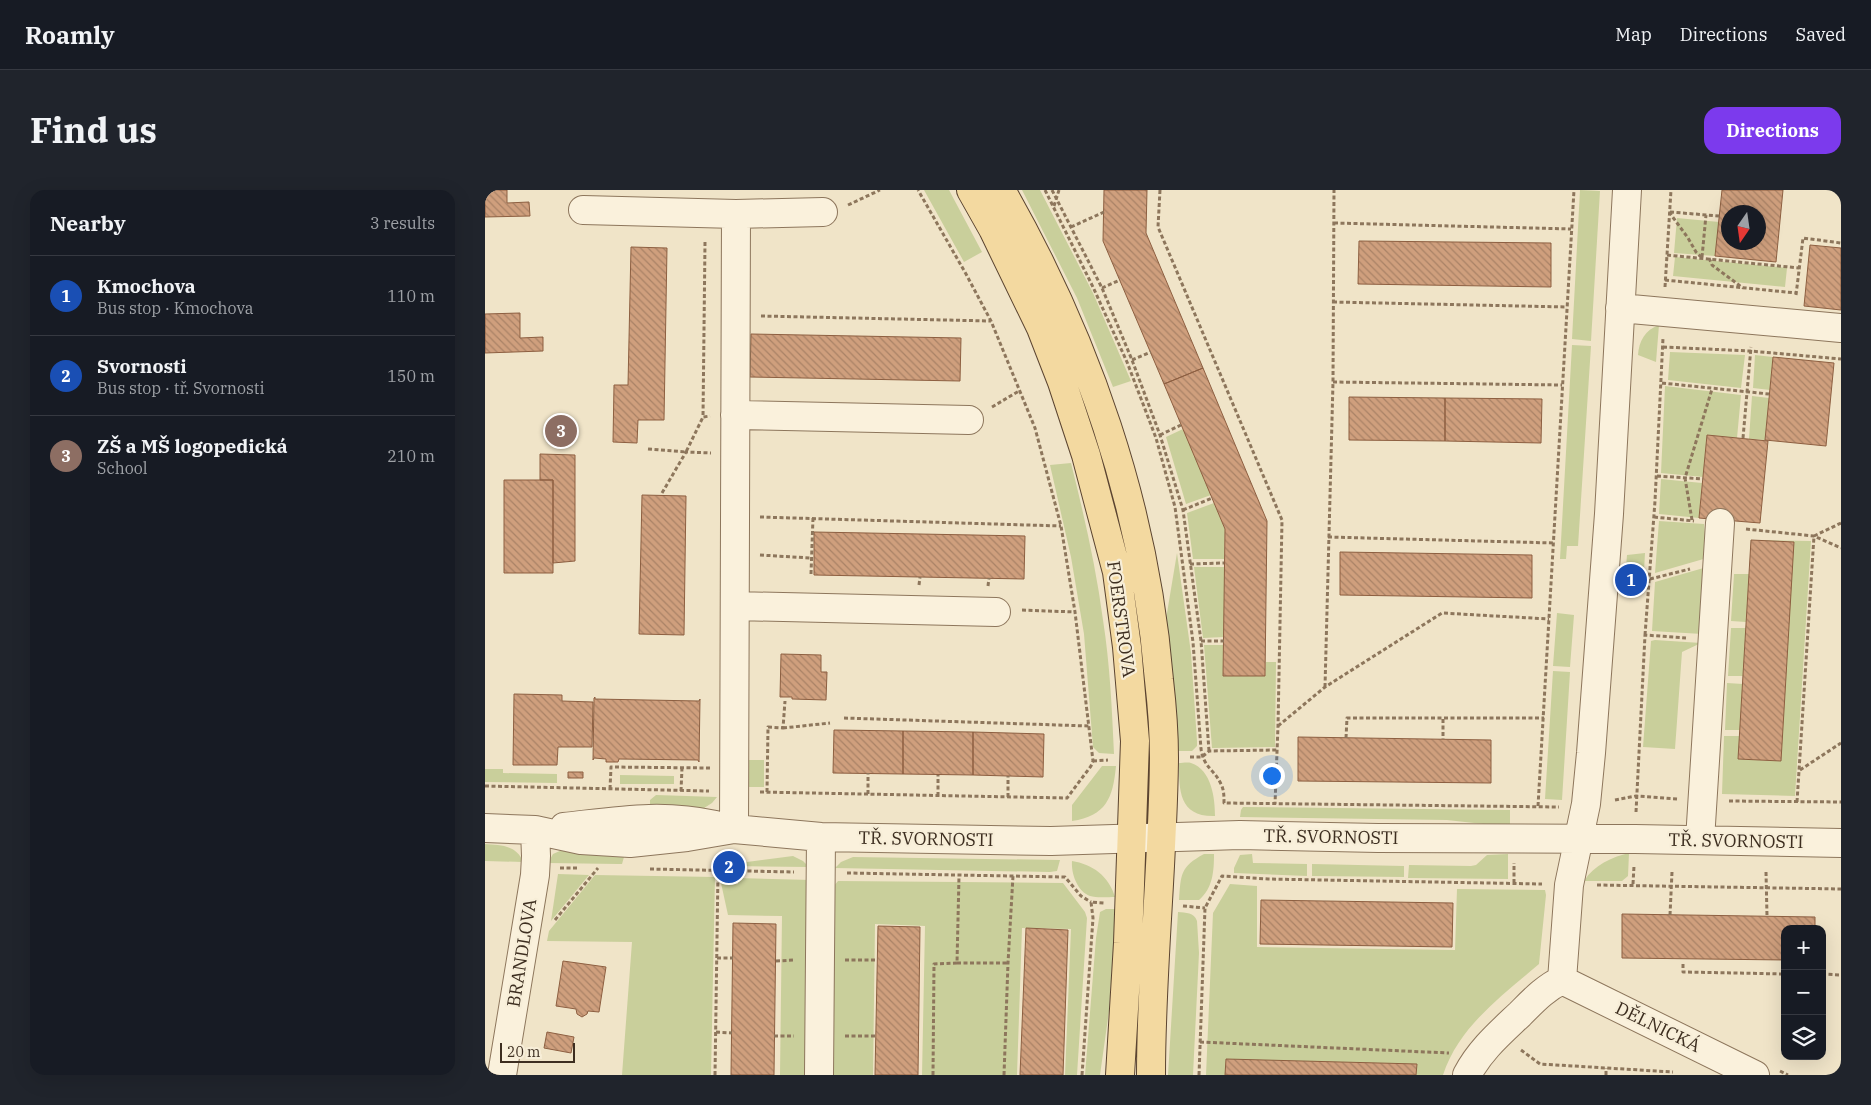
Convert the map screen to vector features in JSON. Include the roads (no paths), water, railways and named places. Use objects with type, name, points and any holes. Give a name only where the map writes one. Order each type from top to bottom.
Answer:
[{"type":"main road","name":"FOERSTROVA","points":[[971,190],[993,230],[1041,328],[1062,382],[1087,455],[1117,572],[1127,646],[1135,740],[1129,933],[1120,1075]]},
{"type":"main road","name":"FOERSTROVA","points":[[1001,190],[1043,271],[1084,364],[1111,436],[1132,512],[1145,571],[1158,661],[1164,758],[1151,1075]]},
{"type":"street","points":[[1463,1064],[1481,1053],[1543,992],[1562,980],[1569,884],[1586,804],[1591,753],[1609,514],[1627,190]]},
{"type":"street","points":[[583,210],[736,214],[823,212]]},
{"type":"street","points":[[733,830],[736,214]]},
{"type":"street","points":[[1620,308],[1841,328]]},
{"type":"street","points":[[735,415],[969,420]]},
{"type":"street","points":[[1699,840],[1720,523]]},
{"type":"street","points":[[735,606],[1008,611]]},
{"type":"street","name":"TŘ. SVORNOSTI","points":[[485,828],[535,830],[581,840],[630,843],[733,830],[821,837],[1051,841],[1240,835],[1841,843]]},
{"type":"street","name":"BRANDLOVA","points":[[502,1075],[535,875],[535,830]]},
{"type":"street","points":[[819,1075],[821,837]]},
{"type":"street","name":"DĚLNICKÁ","points":[[1562,980],[1755,1075]]},
{"type":"place","name":"ZŠ a MŠ logopedická","points":[[561,431]]},
{"type":"place","name":"Kmochova","points":[[1631,580]]},
{"type":"place","name":"Svornosti","points":[[729,867]]}]
